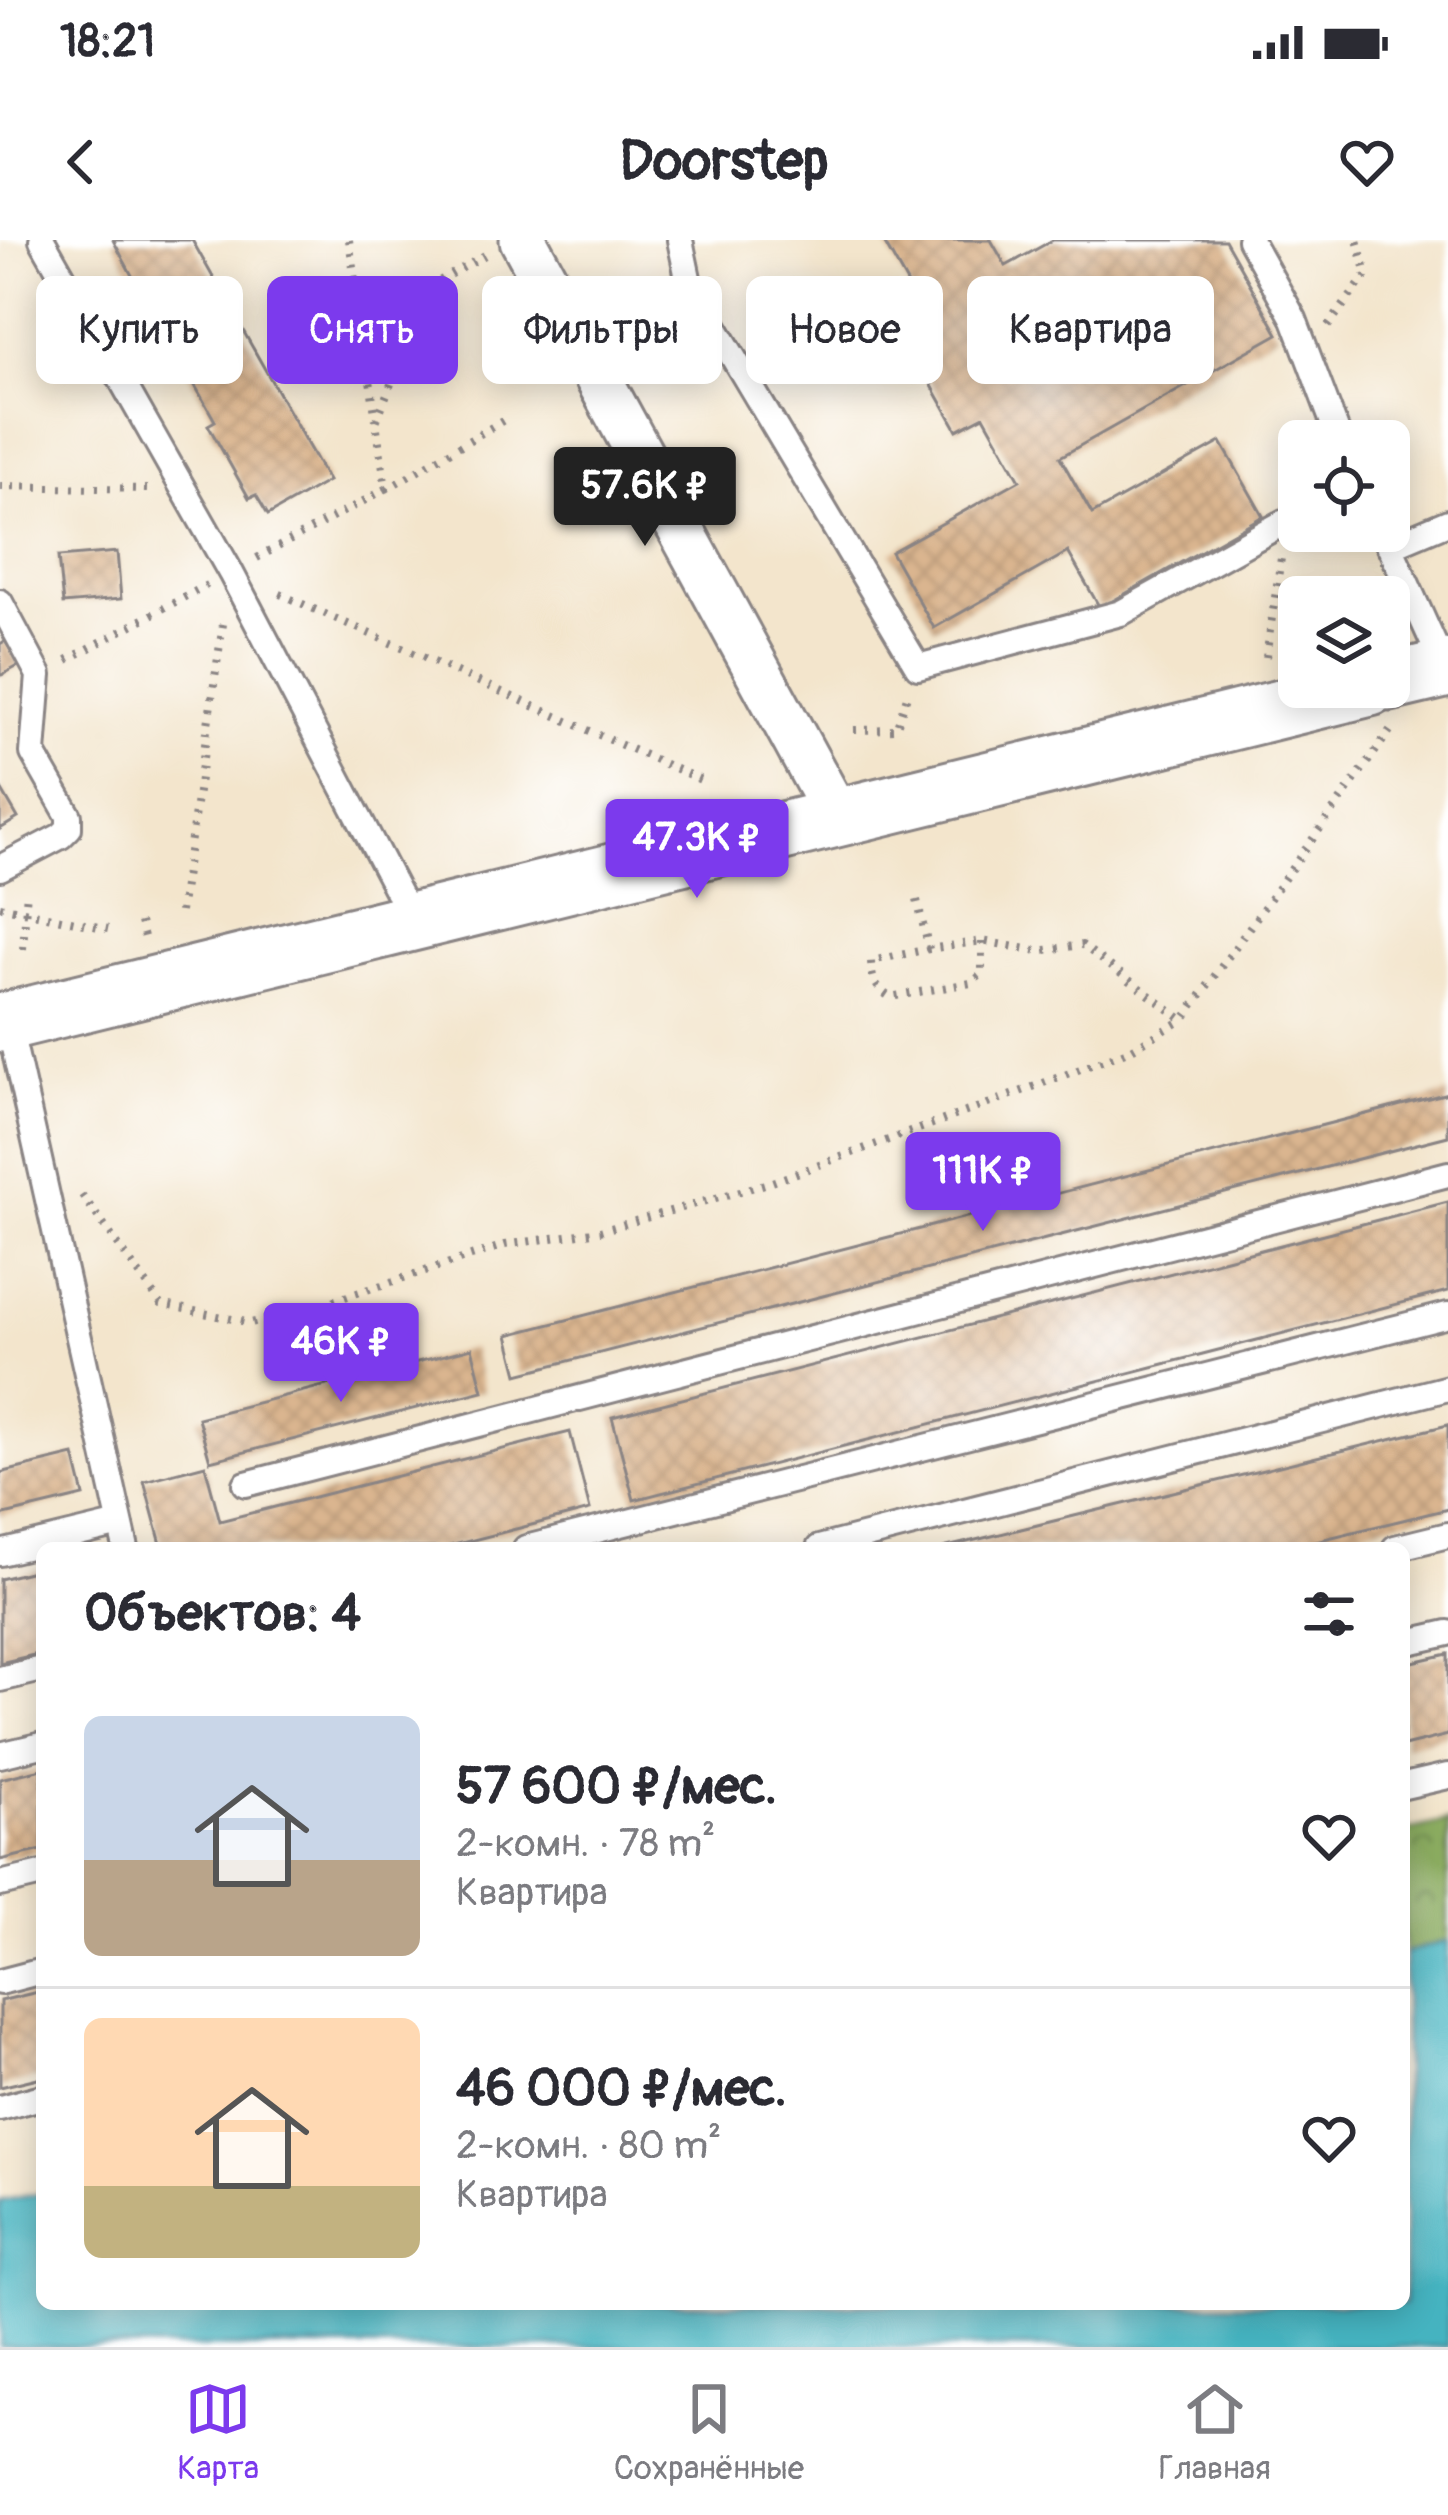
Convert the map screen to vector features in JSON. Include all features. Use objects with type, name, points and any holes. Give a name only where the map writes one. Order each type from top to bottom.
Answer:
[{"type":"street","points":[[504,247],[838,818]]},
{"type":"street","points":[[1410,686],[1446,668]]},
{"type":"street","points":[[4,1022],[838,818],[1339,708]]},
{"type":"lane","points":[[42,240],[231,573],[414,923]]},
{"type":"lane","points":[[680,240],[689,283],[918,667],[1121,613],[1278,526]]},
{"type":"lane","points":[[1250,240],[1294,319],[1331,420]]},
{"type":"lane","points":[[1410,533],[1448,522]]},
{"type":"lane","points":[[1393,552],[1446,668]]},
{"type":"lane","points":[[0,602],[39,675],[33,753],[68,816],[69,828],[0,868]]},
{"type":"lane","points":[[4,1022],[123,1536],[77,1542]]},
{"type":"lane","points":[[246,1484],[1448,1174]]},
{"type":"lane","points":[[550,1542],[1448,1315]]},
{"type":"lane","points":[[843,1542],[1448,1388]]},
{"type":"lane","points":[[1410,1544],[1448,1535]]},
{"type":"lane","points":[[0,1552],[36,1547]]},
{"type":"lane","points":[[1410,1642],[1448,1633]]},
{"type":"lane","points":[[0,1679],[36,1670]]},
{"type":"lane","points":[[0,1755],[36,1746]]},
{"type":"lane","points":[[1410,1785],[1448,1776]]},
{"type":"lane","points":[[0,1884],[36,1875]]},
{"type":"lane","points":[[0,1982],[36,1973]]},
{"type":"lane","points":[[0,2108],[36,2099]]},
{"type":"path","points":[[349,240],[386,489]]},
{"type":"path","points":[[1305,355],[1367,274],[1357,240]]},
{"type":"path","points":[[376,422],[430,287],[504,247]]},
{"type":"path","points":[[39,675],[386,489],[504,420]]},
{"type":"path","points":[[0,486],[184,490]]},
{"type":"path","points":[[1266,656],[1286,552]]},
{"type":"path","points":[[231,573],[701,780]]},
{"type":"path","points":[[179,913],[231,573]]},
{"type":"path","points":[[76,1180],[84,1200],[161,1304],[251,1323],[505,1245],[600,1231],[772,1182],[1128,1051],[1183,1020],[1379,708]]},
{"type":"path","points":[[854,730],[896,729]]},
{"type":"path","points":[[23,950],[30,853]]},
{"type":"path","points":[[917,900],[928,950]]},
{"type":"path","points":[[0,905],[108,929]]},
{"type":"path","points":[[982,941],[982,974],[971,982],[890,997],[872,979],[871,961],[982,941],[1038,951],[1082,945],[1183,1020]]},
{"type":"green space","points":[[1448,1821],[1448,1941],[1410,1951],[1410,1830]]},
{"type":"water","points":[[1448,1941],[1448,2347],[0,2347],[0,2201],[36,2194],[36,2310],[1410,2310],[1410,1951]]},
{"type":"building","points":[[113,240],[192,240],[212,276],[132,276]]},
{"type":"building","points":[[892,240],[991,240],[1006,266],[1053,240],[1225,240],[1278,334],[1214,370],[1214,276],[967,276],[967,384],[1189,384],[1060,457],[1092,514],[1221,442],[1263,516],[1100,608],[1068,552],[934,628],[891,552],[1020,480],[984,416],[957,430],[931,384],[943,384],[943,276],[903,276],[885,244]]},
{"type":"building","points":[[243,330],[267,373],[267,384],[273,384],[328,481],[268,515],[256,495],[249,498],[208,425],[215,421],[194,384],[243,384]]},
{"type":"building","points":[[117,552],[121,599],[63,604],[58,557]]},
{"type":"building","points":[[5,641],[20,665],[0,676],[0,644]]},
{"type":"building","points":[[0,787],[18,818],[0,829]]},
{"type":"building","points":[[1448,1093],[1448,1136],[518,1374],[508,1335]]},
{"type":"building","points":[[1448,1202],[1448,1291],[634,1500],[612,1417]]},
{"type":"building","points":[[472,1348],[483,1391],[210,1461],[198,1418]]},
{"type":"building","points":[[1448,1425],[1448,1509],[1312,1542],[968,1542]]},
{"type":"building","points":[[570,1432],[590,1510],[465,1542],[160,1542],[144,1481],[205,1465],[220,1521]]},
{"type":"building","points":[[74,1455],[84,1496],[0,1516],[0,1473]]},
{"type":"building","points":[[36,1570],[36,1654],[0,1663],[0,1579]]},
{"type":"building","points":[[1448,1654],[1448,1735],[1410,1744],[1410,1663]]},
{"type":"building","points":[[36,1770],[36,1851],[0,1860],[0,1779]]},
{"type":"building","points":[[36,1992],[36,2078],[0,2087],[0,2001]]}]
